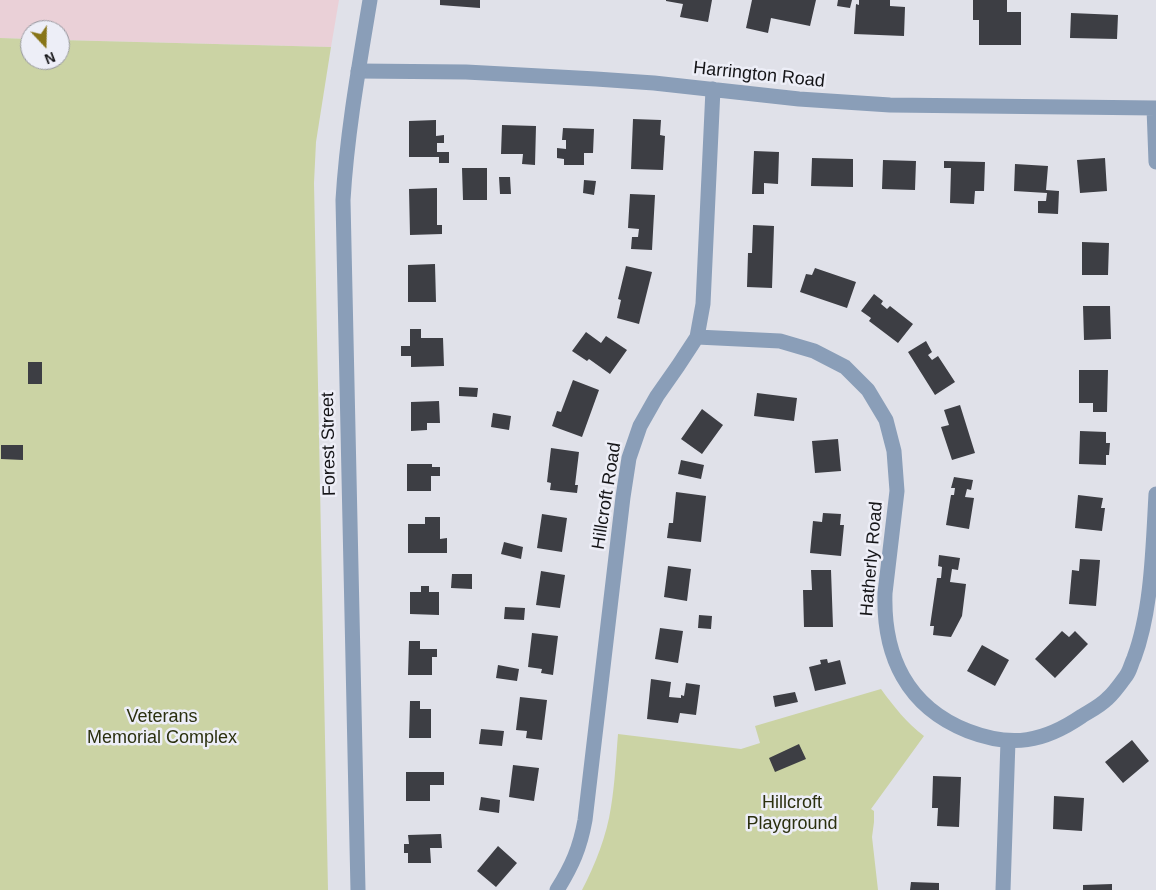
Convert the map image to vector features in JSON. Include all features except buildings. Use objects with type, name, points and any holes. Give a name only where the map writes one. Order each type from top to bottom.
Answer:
[{"type":"street","name":"Forest Street","points":[[358,890],[343,200],[347,146],[370,0]]},
{"type":"street","name":"Harrington Road","points":[[358,71],[537,75],[654,83],[799,99],[890,106],[1155,108]]},
{"type":"street","name":"Hillcroft Road","points":[[557,890],[578,851],[588,802],[629,458],[640,426],[657,396],[697,337],[702,304],[712,89]]},
{"type":"street","points":[[1155,108],[1156,162]]},
{"type":"street","name":"Hatherly Road","points":[[697,337],[780,341],[814,350],[845,367],[868,390],[886,420],[894,451],[897,491],[884,608],[885,624],[892,652],[912,690],[931,710],[944,720],[993,739],[1008,741],[1026,740],[1056,731],[1075,721],[1107,699],[1127,675],[1140,643],[1148,595],[1156,494]]},
{"type":"street","points":[[1003,890],[1008,741]]},
{"type":"shaded area","points":[[0,0],[339,0],[331,47],[70,40],[70,20],[20,20],[20,39],[0,38]]},
{"type":"green space","name":"Veterans Memorial Complex","points":[[0,38],[20,39],[20,70],[70,70],[70,40],[331,47],[316,142],[314,183],[328,890],[0,890]]},
{"type":"green space","name":"Hillcroft Playground","points":[[881,689],[901,714],[924,736],[871,809],[874,811],[872,837],[878,890],[582,890],[600,850],[607,828],[614,789],[618,734],[741,749],[760,743],[755,726]]}]
